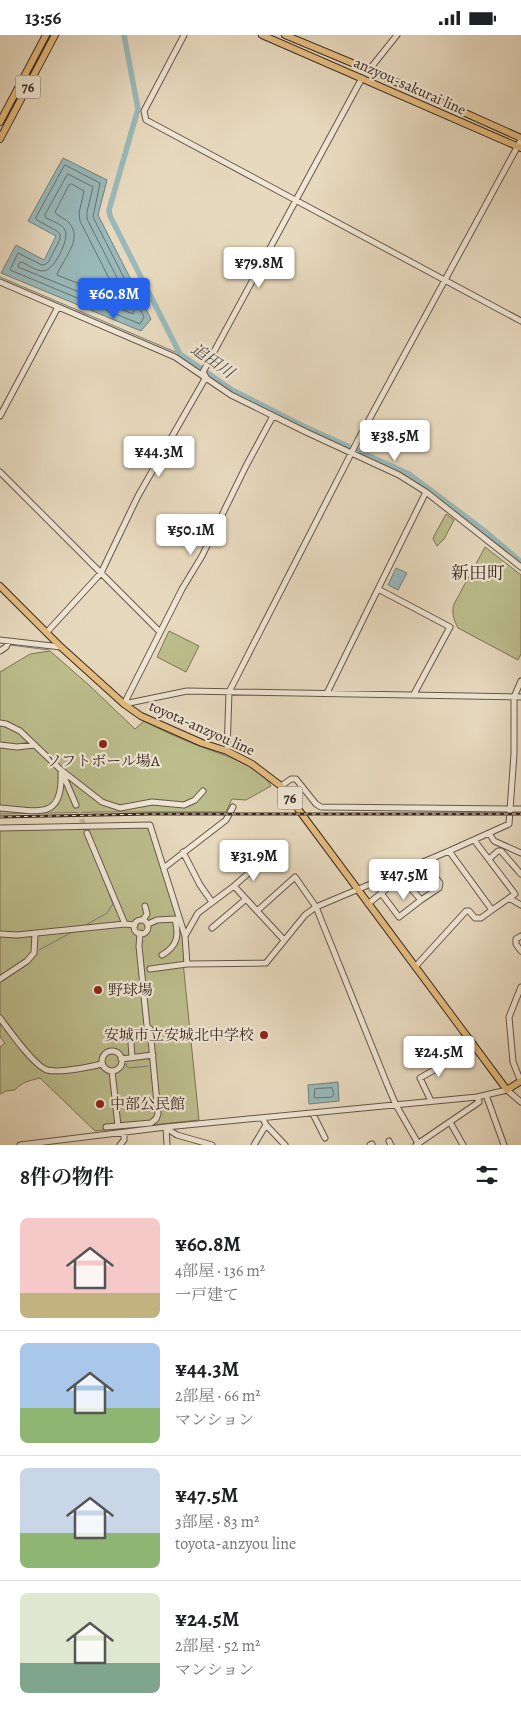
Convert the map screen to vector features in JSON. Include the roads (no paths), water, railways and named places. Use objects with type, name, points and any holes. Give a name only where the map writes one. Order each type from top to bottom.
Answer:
[{"type":"main road","name":"76","points":[[0,122],[46,35]]},
{"type":"main road","name":"76","points":[[0,139],[55,35]]},
{"type":"main road","name":"anzyou-sakurai line","points":[[262,35],[519,147]]},
{"type":"main road","name":"anzyou-sakurai line","points":[[285,35],[369,70],[521,139]]},
{"type":"main road","name":"toyota-anzyou line","points":[[0,586],[61,647],[124,704],[141,716],[202,743],[227,751],[252,764],[281,786],[507,1090]]},
{"type":"main road","points":[[507,1090],[521,1081]]},
{"type":"street","points":[[184,35],[144,111],[146,120],[521,321]]},
{"type":"street","points":[[369,70],[397,35]]},
{"type":"street","points":[[47,632],[101,573],[138,496],[362,77]]},
{"type":"street","points":[[227,751],[229,692],[353,450],[444,280],[519,147],[521,139]]},
{"type":"street","points":[[0,282],[163,349],[205,372],[231,395],[273,416],[353,450],[399,475],[426,492],[495,542],[521,567]]},
{"type":"street","points":[[0,415],[58,307]]},
{"type":"street","points":[[124,704],[182,589],[202,557],[246,466],[273,416]]},
{"type":"street","points":[[0,472],[160,632]]},
{"type":"street","points":[[327,693],[426,492]]},
{"type":"street","points":[[378,589],[450,627],[414,694]]},
{"type":"street","points":[[0,640],[61,647]]},
{"type":"street","points":[[0,651],[6,647],[9,641]]},
{"type":"street","points":[[150,969],[187,964],[266,963],[305,915],[316,907],[357,889],[401,874],[509,824],[514,751],[514,697],[521,681]]},
{"type":"street","points":[[124,704],[187,691],[521,697]]},
{"type":"street","points":[[0,723],[20,731],[61,770],[98,800],[115,807],[126,808],[152,802],[184,805],[196,800],[203,791]]},
{"type":"street","points":[[0,745],[17,747],[34,745]]},
{"type":"street","points":[[514,751],[521,749]]},
{"type":"street","points":[[514,751],[521,754]]},
{"type":"street","points":[[61,770],[76,805]]},
{"type":"street","points":[[0,808],[41,810],[52,807],[59,797],[61,770]]},
{"type":"street","points":[[281,786],[291,779],[296,779],[316,804],[321,807],[521,809]]},
{"type":"street","points":[[164,867],[226,820],[233,807]]},
{"type":"street","points":[[0,829],[150,825],[185,936],[187,964]]},
{"type":"street","points":[[87,833],[125,924]]},
{"type":"street","points":[[489,833],[494,841],[521,853]]},
{"type":"street","points":[[474,841],[515,894]]},
{"type":"street","points":[[449,851],[492,909]]},
{"type":"street","points":[[489,859],[498,851],[501,851],[521,874]]},
{"type":"street","points":[[183,852],[200,885],[212,902]]},
{"type":"street","points":[[381,893],[399,917],[439,888],[440,883],[424,862]]},
{"type":"street","points":[[185,936],[198,913],[260,863]]},
{"type":"street","points":[[368,904],[401,874]]},
{"type":"street","points":[[401,874],[420,900]]},
{"type":"street","points":[[257,911],[295,877],[316,907],[396,1105],[418,1145],[479,1103],[477,1097]]},
{"type":"street","points":[[234,885],[284,940]]},
{"type":"street","points":[[415,967],[466,911],[469,911],[475,918],[481,918],[521,890]]},
{"type":"street","points":[[509,898],[521,905]]},
{"type":"street","points":[[212,928],[246,899]]},
{"type":"street","points":[[140,933],[147,931],[145,906]]},
{"type":"street","points":[[0,934],[35,934],[125,924],[135,925],[139,921],[175,919],[178,930],[177,940],[162,955]]},
{"type":"street","points":[[135,925],[136,930],[140,933]]},
{"type":"street","points":[[106,1127],[151,1123],[158,1117],[153,1055],[150,1029],[147,1026],[139,946],[140,933]]},
{"type":"street","points":[[0,979],[28,961],[34,953],[35,934]]},
{"type":"street","points":[[521,936],[516,939],[516,944],[521,951]]},
{"type":"street","points":[[521,987],[509,1017],[513,1062],[521,1081]]},
{"type":"street","points":[[0,1018],[28,1054],[44,1069],[53,1070],[102,1064]]},
{"type":"street","points":[[131,1043],[132,1057]]},
{"type":"street","points":[[108,1052],[118,1053],[122,1059],[119,1068],[112,1071],[106,1070],[102,1064],[104,1056],[108,1052]]},
{"type":"street","points":[[122,1059],[153,1055]]},
{"type":"street","points":[[430,1101],[420,1078],[455,1058]]},
{"type":"street","points":[[112,1071],[118,1126]]},
{"type":"street","points":[[20,1145],[166,1127],[477,1097],[507,1090],[521,1102]]},
{"type":"street","points":[[486,1095],[504,1145]]},
{"type":"street","points":[[313,1114],[324,1138]]},
{"type":"street","points":[[263,1119],[266,1125],[285,1145]]},
{"type":"street","points":[[450,1122],[463,1145]]},
{"type":"street","points":[[254,1145],[266,1125]]},
{"type":"street","points":[[166,1127],[167,1145]]},
{"type":"street","points":[[166,1127],[177,1135],[212,1145]]},
{"type":"street","points":[[120,1145],[124,1140],[124,1133]]},
{"type":"water","points":[[63,158],[107,180],[98,215],[151,319],[141,331],[1,273],[16,245],[44,260],[56,236],[28,221]]},
{"type":"water","points":[[396,568],[407,573],[398,590],[388,585]]},
{"type":"water","points":[[338,1082],[339,1101],[309,1104],[308,1085]]},
{"type":"waterway","name":"追田川","points":[[124,35],[138,109],[109,210],[110,216],[180,354],[232,390],[303,426],[409,474],[486,532],[521,562]]},
{"type":"waterway","points":[[0,277],[180,354]]},
{"type":"waterway","points":[[0,648],[6,645]]},
{"type":"waterway","points":[[10,645],[49,650]]},
{"type":"waterway","points":[[84,926],[107,913],[113,904],[99,868]]},
{"type":"waterway","points":[[39,950],[74,931]]},
{"type":"waterway","points":[[127,1064],[126,1066],[129,1068],[148,1066]]},
{"type":"tunnel","points":[[76,805],[87,833]]},
{"type":"railway","points":[[0,817],[151,814],[521,814]]},
{"type":"place","name":"ソフトボール場A","points":[[103,744]]},
{"type":"place","name":"野球場","points":[[98,990]]},
{"type":"place","name":"安城市立安城北中学校","points":[[264,1035]]},
{"type":"place","name":"中部公民館","points":[[100,1104]]},
{"type":"district","name":"新田町","points":[[478,573]]}]
